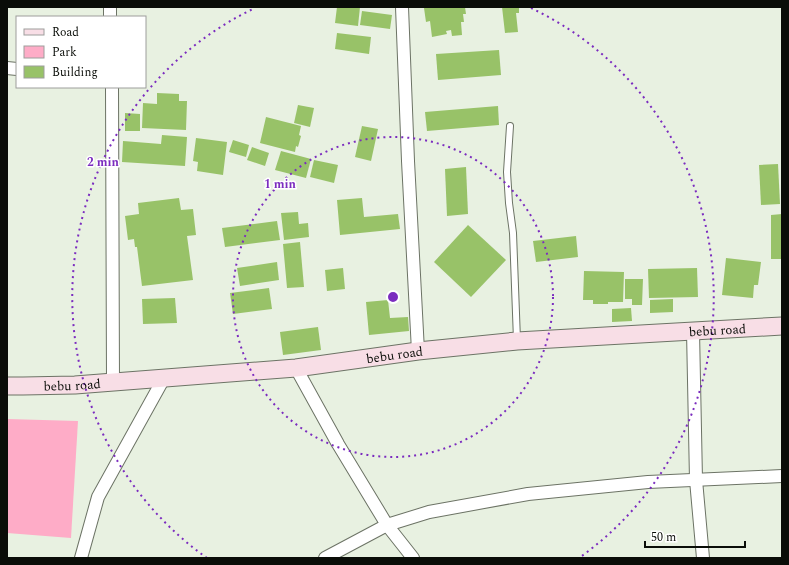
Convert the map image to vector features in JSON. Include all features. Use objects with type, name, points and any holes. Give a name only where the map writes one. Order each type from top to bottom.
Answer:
[{"type":"street","points":[[402,7],[408,169],[418,352]]},
{"type":"street","points":[[112,88],[113,382]]},
{"type":"street","name":"bebu road","points":[[7,386],[75,385],[296,368],[517,341],[782,326]]},
{"type":"street","points":[[693,331],[696,480],[703,558]]},
{"type":"street","points":[[296,368],[338,444],[388,525],[413,558]]},
{"type":"street","points":[[81,558],[98,497],[164,378]]},
{"type":"street","points":[[325,558],[388,525],[429,512],[528,494],[648,482],[782,476]]},
{"type":"lane","points":[[510,126],[507,172],[513,233],[517,341]]},
{"type":"green space","points":[[7,419],[78,421],[71,538],[7,533]]},
{"type":"building","points":[[337,7],[360,7],[358,26],[335,23]]},
{"type":"building","points":[[465,7],[466,14],[463,14],[464,22],[461,22],[462,35],[452,36],[451,30],[446,31],[447,34],[432,37],[430,21],[426,22],[424,8]]},
{"type":"building","points":[[502,7],[519,7],[519,13],[516,13],[518,32],[505,33]]},
{"type":"building","points":[[362,11],[392,15],[390,29],[360,25]]},
{"type":"building","points":[[337,33],[371,37],[369,54],[335,49]]},
{"type":"building","points":[[499,50],[501,75],[438,80],[436,54]]},
{"type":"building","points":[[157,93],[179,94],[179,101],[187,101],[186,130],[142,128],[143,103],[157,104]]},
{"type":"building","points":[[298,105],[314,108],[310,127],[294,123]]},
{"type":"building","points":[[498,106],[499,125],[427,131],[425,112]]},
{"type":"building","points":[[125,113],[140,114],[140,131],[125,131]]},
{"type":"building","points":[[266,117],[301,126],[299,135],[301,136],[295,152],[260,143]]},
{"type":"building","points":[[362,126],[378,129],[371,161],[355,157]]},
{"type":"building","points":[[162,135],[187,137],[185,166],[122,162],[123,141],[161,144]]},
{"type":"building","points":[[196,138],[227,142],[223,175],[197,171],[198,162],[193,161]]},
{"type":"building","points":[[233,140],[249,145],[246,157],[229,152]]},
{"type":"building","points":[[252,147],[269,153],[265,166],[247,160]]},
{"type":"building","points":[[281,151],[311,159],[306,178],[275,170]]},
{"type":"building","points":[[314,160],[338,165],[334,183],[310,177]]},
{"type":"building","points":[[778,164],[780,204],[761,205],[759,165]]},
{"type":"building","points":[[466,167],[468,214],[447,216],[445,169]]},
{"type":"building","points":[[179,198],[181,210],[193,209],[196,235],[187,236],[193,280],[142,286],[137,247],[135,247],[134,239],[128,240],[125,216],[139,214],[138,203]]},
{"type":"building","points":[[362,198],[364,217],[398,214],[400,229],[340,235],[337,200]]},
{"type":"building","points":[[298,212],[299,224],[308,223],[309,237],[284,240],[281,213]]},
{"type":"building","points":[[782,214],[782,259],[771,259],[771,215]]},
{"type":"building","points":[[277,221],[280,240],[225,247],[222,228]]},
{"type":"building","points":[[468,225],[506,260],[471,297],[434,262]]},
{"type":"building","points":[[576,236],[578,257],[536,262],[533,241]]},
{"type":"building","points":[[300,242],[304,287],[287,288],[283,244]]},
{"type":"building","points":[[726,258],[761,262],[758,285],[754,285],[753,298],[722,295]]},
{"type":"building","points":[[277,262],[279,280],[240,286],[237,268]]},
{"type":"building","points":[[343,268],[345,289],[327,291],[325,270]]},
{"type":"building","points":[[697,268],[698,297],[649,298],[648,269]]},
{"type":"building","points":[[584,271],[624,272],[623,302],[593,304],[593,300],[583,300]]},
{"type":"building","points":[[625,279],[643,279],[642,305],[632,305],[632,299],[625,299]]},
{"type":"building","points":[[269,288],[272,309],[233,314],[230,293]]},
{"type":"building","points":[[175,298],[177,323],[143,324],[142,299]]},
{"type":"building","points":[[673,299],[673,312],[650,313],[650,300]]},
{"type":"building","points":[[388,300],[390,318],[408,317],[409,331],[369,335],[366,302]]},
{"type":"building","points":[[631,308],[632,321],[612,322],[612,309]]},
{"type":"building","points":[[318,327],[321,350],[283,355],[280,332]]}]
